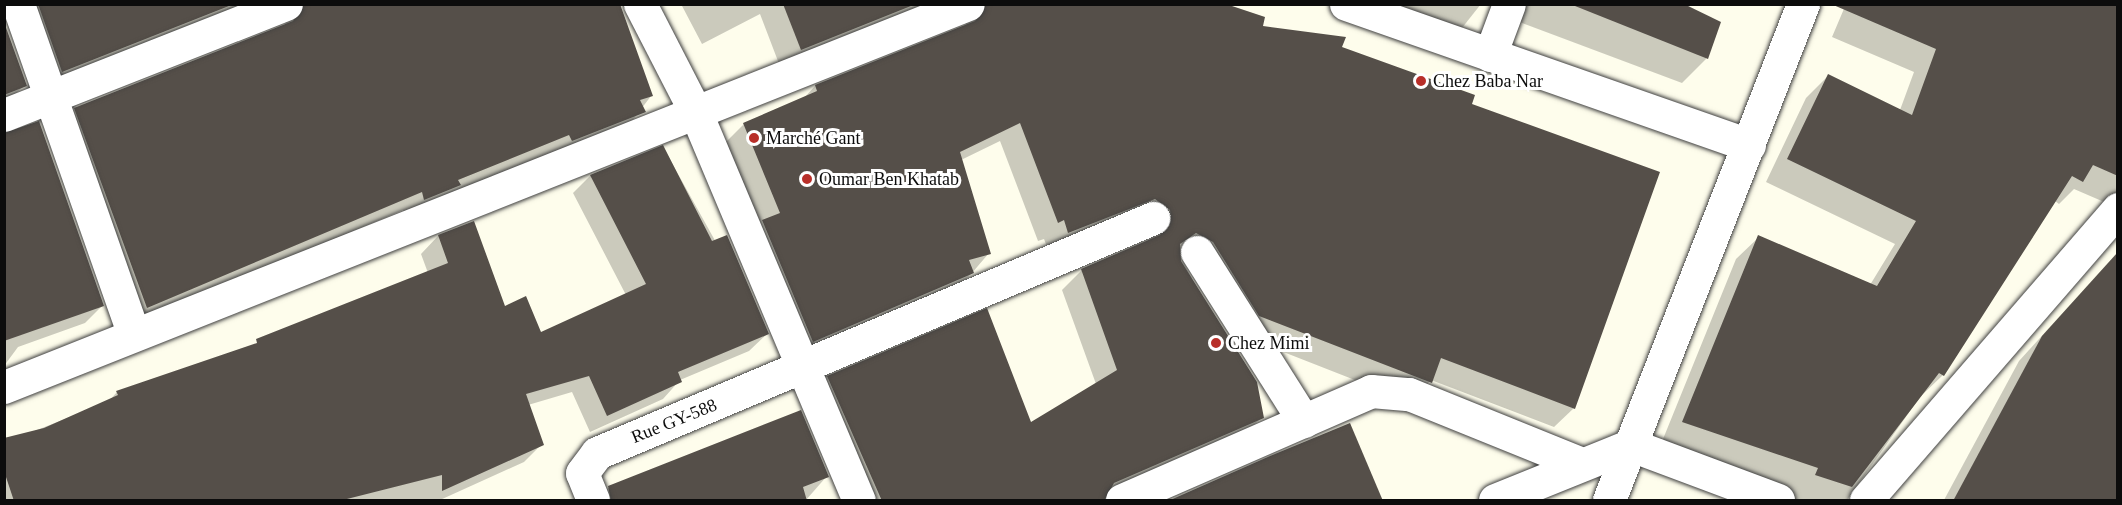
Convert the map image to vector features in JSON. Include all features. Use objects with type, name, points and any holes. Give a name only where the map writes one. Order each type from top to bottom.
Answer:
[{"type":"street","points":[[18,4],[133,332]]},
{"type":"street","points":[[4,116],[286,4]]},
{"type":"street","points":[[640,4],[696,113],[859,501]]},
{"type":"street","points":[[4,387],[133,332],[696,113],[968,4]]},
{"type":"street","points":[[1346,4],[1749,146]]},
{"type":"street","points":[[1490,55],[1509,4]]},
{"type":"street","points":[[1608,501],[1803,4]]},
{"type":"street","points":[[1866,501],[2118,209]]},
{"type":"street","points":[[803,368],[1153,218]]},
{"type":"street","points":[[1197,252],[1304,421]]},
{"type":"street","name":"Rue GY-588","points":[[593,501],[582,473],[597,453],[803,368]]},
{"type":"street","points":[[1122,501],[1371,391],[1391,390],[1530,439],[1580,463]]},
{"type":"street","points":[[1495,501],[1580,463],[1631,445],[1778,501]]},
{"type":"building","points":[[38,4],[234,4],[62,72]]},
{"type":"building","points":[[304,4],[620,4],[653,96],[640,100],[646,112],[572,141],[569,135],[458,180],[461,185],[424,200],[422,192],[147,308],[74,108],[293,21]]},
{"type":"building","points":[[783,4],[916,4],[801,50]]},
{"type":"building","points":[[986,4],[1226,4],[1265,17],[1263,26],[1346,37],[1342,47],[1475,95],[1472,104],[1660,172],[1575,409],[1441,358],[1432,383],[1259,316],[1213,242],[1196,233],[1180,244],[1181,261],[1257,382],[1264,418],[1114,483],[1104,501],[882,501],[827,376],[987,308],[1031,422],[1117,370],[1081,269],[1160,235],[1171,221],[1170,210],[1155,199],[1068,233],[1064,220],[1058,223],[1020,123],[960,152],[991,254],[969,260],[974,273],[813,342],[762,220],[780,213],[743,123],[817,91],[815,85],[975,21]]},
{"type":"building","points":[[1570,4],[1684,4],[1721,22],[1708,59]]},
{"type":"building","points":[[1831,4],[2118,4],[2118,176],[2093,165],[2083,182],[2072,176],[1944,376],[1939,373],[1852,487],[1815,475],[1818,468],[1682,422],[1758,235],[1877,286],[1916,221],[1787,159],[1828,74],[1912,115],[1936,49]]},
{"type":"building","points":[[4,22],[27,86],[4,95]]},
{"type":"building","points":[[39,121],[104,306],[4,341],[4,133]]},
{"type":"building","points":[[663,145],[712,241],[727,235],[769,334],[678,372],[682,382],[607,416],[589,376],[526,394],[544,445],[442,491],[442,475],[339,501],[14,501],[4,471],[4,438],[44,428],[118,395],[116,391],[257,343],[256,339],[448,263],[438,235],[474,221],[505,306],[526,296],[541,332],[646,284],[590,175]]},
{"type":"building","points":[[2118,252],[2118,501],[1953,501],[2042,336]]},
{"type":"building","points":[[801,410],[829,477],[803,487],[807,501],[611,501],[608,486]]},
{"type":"building","points":[[1350,423],[1383,501],[1168,501],[1270,456]]},
{"type":"place","name":"Chez Baba Nar","points":[[1421,81]]},
{"type":"place","name":"Marché Gant","points":[[754,138]]},
{"type":"place","name":"Oumar Ben Khatab","points":[[807,179]]},
{"type":"place","name":"Chez Mimi","points":[[1216,343]]}]
